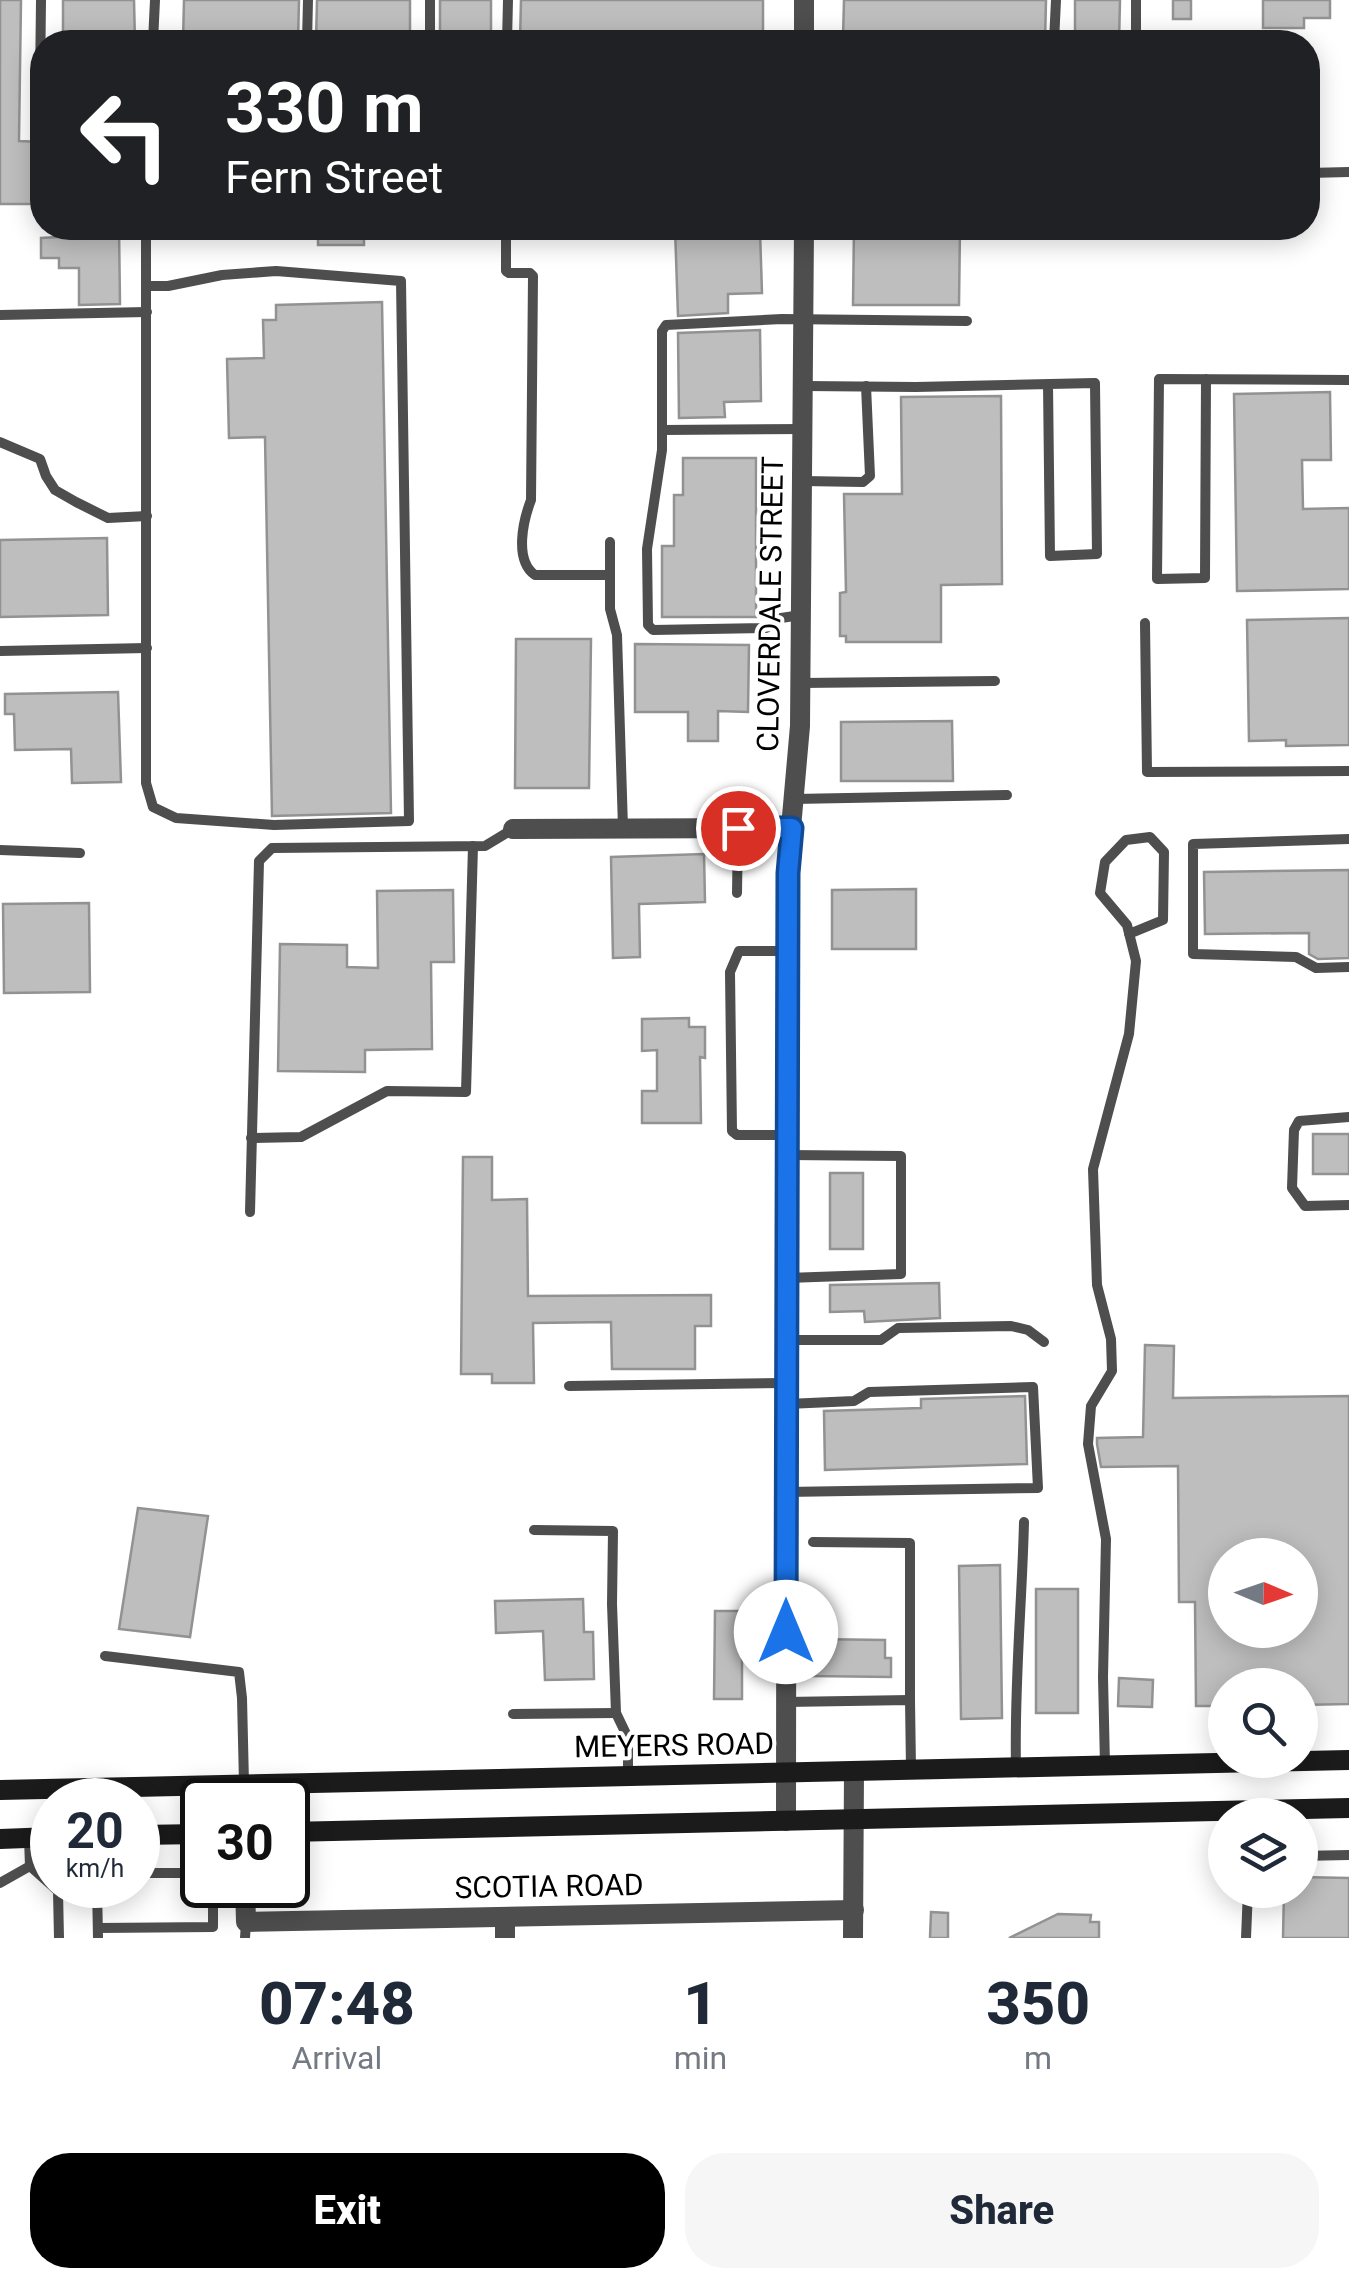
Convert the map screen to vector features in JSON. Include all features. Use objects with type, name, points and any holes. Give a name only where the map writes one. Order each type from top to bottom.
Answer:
[{"type":"street","points":[[804,0],[804,30]]},
{"type":"street","name":"CLOVERDALE STREET","points":[[786,1820],[787,951],[788,873],[800,726],[804,240]]},
{"type":"street","points":[[514,829],[792,828]]},
{"type":"street","name":"MEYERS ROAD","points":[[310,1789],[628,1776],[1349,1760]]},
{"type":"street","points":[[854,1771],[854,1938]]},
{"type":"street","name":"MEYERS ROAD","points":[[0,1790],[180,1791]]},
{"type":"street","points":[[310,1831],[1349,1808]]},
{"type":"street","points":[[0,1838],[29,1838]]},
{"type":"street","name":"SCOTIA ROAD","points":[[246,1930],[530,1927],[854,1910]]},
{"type":"lane","points":[[41,0],[41,30]]},
{"type":"lane","points":[[154,30],[155,0]]},
{"type":"lane","points":[[307,30],[308,0]]},
{"type":"lane","points":[[430,0],[430,30]]},
{"type":"lane","points":[[508,0],[508,30]]},
{"type":"lane","points":[[1055,30],[1056,0]]},
{"type":"lane","points":[[1136,0],[1136,30]]},
{"type":"lane","points":[[1320,173],[1349,172]]},
{"type":"lane","points":[[146,240],[146,783],[153,808],[176,818],[274,824],[409,821],[400,280],[276,271],[147,286]]},
{"type":"lane","points":[[506,240],[506,270],[533,276],[531,500],[523,520],[526,569],[535,575],[610,576]]},
{"type":"lane","points":[[0,315],[147,312]]},
{"type":"lane","points":[[801,616],[780,618],[766,628],[653,630],[648,625],[648,549],[662,450],[662,331],[666,325],[804,320],[967,321]]},
{"type":"lane","points":[[1206,379],[1204,578],[1158,579],[1159,379],[1206,379],[1349,380]]},
{"type":"lane","points":[[804,386],[1095,383],[1097,554],[1050,556],[1048,384]]},
{"type":"lane","points":[[803,481],[862,482],[870,476],[866,386]]},
{"type":"lane","points":[[662,430],[804,429]]},
{"type":"lane","points":[[0,442],[40,459],[55,490],[76,502],[108,518],[147,516]]},
{"type":"lane","points":[[610,542],[610,609],[618,635],[623,828]]},
{"type":"lane","points":[[1145,624],[1147,772],[1349,771]]},
{"type":"lane","points":[[0,651],[147,648]]},
{"type":"lane","points":[[800,683],[995,680]]},
{"type":"lane","points":[[794,799],[1007,794]]},
{"type":"lane","points":[[737,894],[738,828]]},
{"type":"lane","points":[[250,1212],[259,862],[272,848],[485,846],[514,829]]},
{"type":"lane","points":[[1105,1766],[1106,1540],[1088,1444],[1091,1406],[1112,1372],[1111,1339],[1097,1285],[1093,1169],[1129,1034],[1136,962],[1126,925],[1100,892],[1105,862],[1126,840],[1150,837],[1164,852],[1163,920],[1129,934]]},
{"type":"lane","points":[[1349,840],[1193,844],[1193,954],[1296,957],[1316,968],[1349,968]]},
{"type":"lane","points":[[251,1138],[301,1137],[387,1091],[466,1092],[473,846]]},
{"type":"lane","points":[[0,850],[80,853]]},
{"type":"lane","points":[[787,951],[739,952],[730,972],[732,1131],[786,1145],[901,1156],[901,1274],[787,1278]]},
{"type":"lane","points":[[1349,1117],[1299,1121],[1294,1130],[1292,1188],[1304,1206],[1349,1205]]},
{"type":"lane","points":[[787,1340],[881,1340],[898,1328],[1011,1326],[1028,1330],[1044,1342]]},
{"type":"lane","points":[[569,1386],[787,1394],[854,1401],[869,1392],[1032,1386],[1038,1488],[786,1492]]},
{"type":"lane","points":[[1016,1767],[1016,1668],[1024,1522]]},
{"type":"lane","points":[[534,1530],[614,1531],[616,1714],[628,1738],[628,1776]]},
{"type":"lane","points":[[813,1542],[910,1543],[912,1770]]},
{"type":"lane","points":[[105,1656],[239,1672],[245,1778]]},
{"type":"lane","points":[[785,1702],[910,1700]]},
{"type":"lane","points":[[513,1714],[616,1714]]},
{"type":"lane","points":[[0,1883],[30,1866],[29,1838]]},
{"type":"lane","points":[[1318,1856],[1349,1855]]},
{"type":"lane","points":[[58,1908],[58,1938]]},
{"type":"lane","points":[[97,1908],[98,1933],[213,1928],[213,1908]]},
{"type":"lane","points":[[1246,1938],[1247,1908]]},
{"type":"building","points":[[0,0],[21,0],[19,141],[30,141],[30,204],[0,204]]},
{"type":"building","points":[[63,0],[134,0],[135,30],[63,30]]},
{"type":"building","points":[[184,0],[299,0],[298,30],[183,30]]},
{"type":"building","points":[[317,0],[410,0],[410,30],[316,30]]},
{"type":"building","points":[[440,0],[491,0],[491,30],[440,30]]},
{"type":"building","points":[[521,0],[763,0],[763,30],[520,30]]},
{"type":"building","points":[[844,0],[1046,0],[1045,30],[843,30]]},
{"type":"building","points":[[1075,0],[1120,0],[1119,30],[1075,30]]},
{"type":"building","points":[[1173,0],[1191,0],[1191,19],[1173,19]]},
{"type":"building","points":[[1263,0],[1330,0],[1330,18],[1304,18],[1304,28],[1263,28]]},
{"type":"building","points":[[41,240],[119,240],[120,304],[79,305],[79,268],[59,268],[59,258],[41,258]]},
{"type":"building","points":[[318,240],[364,240],[364,245],[318,245]]},
{"type":"building","points":[[675,240],[760,240],[762,293],[728,294],[728,313],[678,316]]},
{"type":"building","points":[[854,240],[960,240],[959,305],[853,305]]},
{"type":"building","points":[[382,302],[391,813],[272,816],[265,437],[229,438],[227,359],[264,358],[263,320],[276,320],[276,305]]},
{"type":"building","points":[[760,330],[761,401],[724,402],[725,417],[679,418],[678,333]]},
{"type":"building","points":[[1330,392],[1331,460],[1302,460],[1303,509],[1349,508],[1349,589],[1237,591],[1234,394]]},
{"type":"building","points":[[1001,396],[1002,584],[941,585],[941,642],[846,642],[846,636],[840,636],[840,593],[846,592],[844,494],[902,494],[901,397]]},
{"type":"building","points":[[683,458],[756,458],[756,617],[662,617],[662,546],[674,546],[674,495],[683,495]]},
{"type":"building","points":[[107,538],[108,615],[0,617],[0,540]]},
{"type":"building","points":[[1349,618],[1349,745],[1286,746],[1286,740],[1249,741],[1247,620]]},
{"type":"building","points":[[516,639],[591,639],[589,788],[515,788]]},
{"type":"building","points":[[635,644],[749,645],[748,712],[718,711],[718,741],[688,741],[688,712],[635,712]]},
{"type":"building","points":[[118,692],[121,782],[72,783],[71,749],[15,750],[14,714],[5,714],[5,694]]},
{"type":"building","points":[[952,721],[953,781],[841,781],[841,722]]},
{"type":"building","points":[[704,854],[705,902],[639,904],[640,957],[613,958],[611,857]]},
{"type":"building","points":[[1349,870],[1349,958],[1318,959],[1309,954],[1309,933],[1205,934],[1204,872]]},
{"type":"building","points":[[916,889],[916,949],[832,949],[832,890]]},
{"type":"building","points":[[453,890],[454,962],[431,962],[432,1049],[365,1050],[365,1072],[278,1071],[280,944],[347,945],[347,967],[378,968],[377,891]]},
{"type":"building","points":[[89,903],[90,992],[4,993],[3,904]]},
{"type":"building","points":[[689,1018],[689,1027],[705,1027],[705,1058],[700,1057],[701,1123],[642,1123],[642,1091],[657,1091],[657,1050],[642,1051],[642,1019]]},
{"type":"building","points":[[1313,1134],[1349,1134],[1349,1174],[1313,1174]]},
{"type":"building","points":[[463,1157],[492,1157],[492,1200],[527,1199],[528,1296],[711,1295],[711,1326],[695,1326],[695,1369],[612,1369],[611,1322],[533,1323],[534,1383],[492,1383],[492,1374],[461,1374]]},
{"type":"building","points":[[830,1173],[863,1173],[863,1249],[830,1249]]},
{"type":"building","points":[[939,1283],[940,1318],[865,1322],[864,1311],[830,1312],[830,1285]]},
{"type":"building","points":[[1145,1345],[1174,1346],[1173,1398],[1349,1396],[1349,1704],[1318,1705],[1318,1668],[1208,1668],[1208,1706],[1196,1706],[1195,1602],[1179,1602],[1178,1466],[1101,1467],[1097,1438],[1143,1437]]},
{"type":"building","points":[[1025,1396],[1027,1464],[825,1470],[824,1411],[921,1408],[921,1399]]},
{"type":"building","points":[[138,1508],[208,1516],[190,1637],[119,1629]]},
{"type":"building","points":[[1000,1565],[1002,1718],[961,1719],[959,1566]]},
{"type":"building","points":[[1036,1589],[1078,1589],[1078,1713],[1036,1713]]},
{"type":"building","points":[[583,1599],[584,1632],[593,1632],[594,1679],[545,1680],[543,1631],[496,1633],[495,1601]]},
{"type":"building","points":[[715,1611],[742,1611],[742,1699],[714,1699]]},
{"type":"building","points":[[812,1639],[885,1640],[885,1658],[891,1658],[891,1677],[812,1676]]},
{"type":"building","points":[[1119,1678],[1153,1680],[1152,1707],[1118,1706]]},
{"type":"building","points":[[1318,1877],[1349,1878],[1349,1938],[1283,1938],[1284,1908],[1318,1908]]},
{"type":"building","points":[[931,1912],[948,1913],[948,1938],[930,1938]]},
{"type":"building","points":[[1058,1914],[1091,1915],[1090,1922],[1099,1922],[1099,1938],[1009,1938]]},
{"type":"route","points":[[738,828],[792,828],[788,873],[786,1632]]}]
